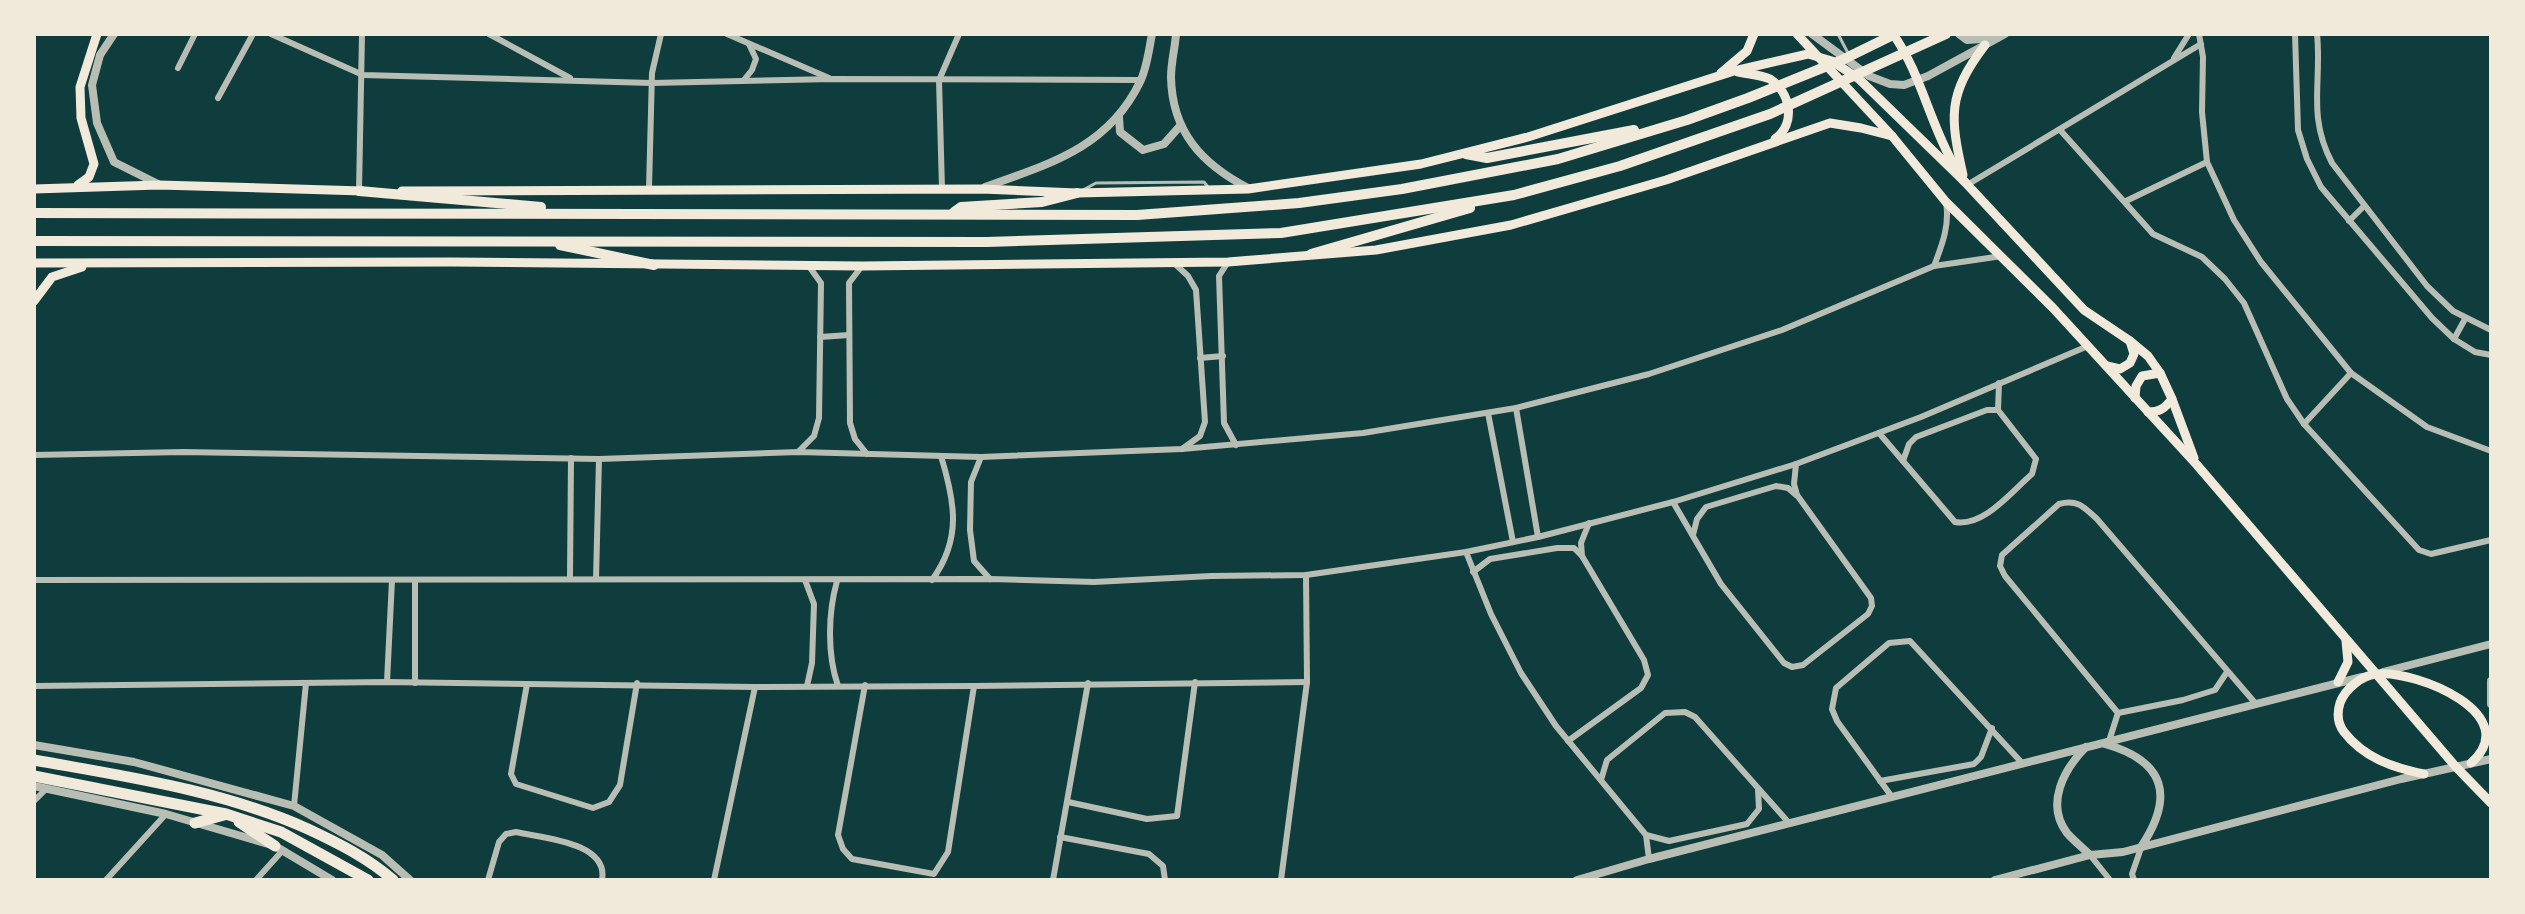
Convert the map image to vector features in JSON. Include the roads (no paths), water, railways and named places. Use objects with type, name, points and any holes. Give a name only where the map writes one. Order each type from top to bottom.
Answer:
[{"type":"highway","points":[[34,760],[188,787],[270,812],[342,844],[393,880]]},
{"type":"highway","points":[[34,776],[226,814],[281,832],[368,880]]},
{"type":"highway","points":[[195,823],[226,814],[279,848]]},
{"type":"main road","points":[[67,188],[82,184],[89,177],[94,164],[81,118],[80,87],[97,34]]},
{"type":"main road","points":[[1714,78],[1747,51],[1754,34]]},
{"type":"main road","points":[[1797,34],[1892,136],[1946,202],[2088,346],[2197,465],[2456,767],[2491,803]]},
{"type":"main road","points":[[34,213],[1137,215],[1299,203],[1402,189],[1558,159],[1748,98],[1842,60],[1894,34],[1917,81],[1933,126],[1966,184]]},
{"type":"main road","points":[[1311,254],[1620,166],[1770,114],[1946,34]]},
{"type":"main road","points":[[1966,184],[1953,125],[1954,109],[1961,81],[1985,45]]},
{"type":"main road","points":[[34,189],[159,185],[359,191],[649,188],[982,189],[1077,193],[1248,189],[1421,164],[1466,154],[1734,71],[1808,54],[1832,61],[1859,79],[1966,184],[2084,310],[2148,356],[2172,399],[2197,465]]},
{"type":"main road","points":[[1734,71],[1769,79],[1786,96],[1790,121],[1782,134],[1764,145]]},
{"type":"main road","points":[[1466,154],[1487,158],[1687,120]]},
{"type":"main road","points":[[34,263],[451,262],[862,266],[1228,262],[1407,246],[1511,225],[1666,180],[1830,123],[1892,136]]},
{"type":"main road","points":[[359,191],[606,213]]},
{"type":"main road","points":[[952,213],[961,207],[1042,202],[1077,193]]},
{"type":"main road","points":[[34,241],[987,242],[1228,236],[1281,233],[1514,195]]},
{"type":"main road","points":[[539,240],[654,265]]},
{"type":"main road","points":[[34,301],[52,277],[97,264]]},
{"type":"main road","points":[[2104,364],[2120,369],[2130,363],[2134,354],[2130,341]]},
{"type":"main road","points":[[2135,398],[2136,386],[2142,376],[2160,373]]},
{"type":"main road","points":[[2148,412],[2158,412],[2172,399]]},
{"type":"main road","points":[[2338,682],[2348,662],[2346,638]]},
{"type":"main road","points":[[2424,774],[2392,766],[2370,755],[2351,740],[2340,726],[2338,713],[2351,687],[2377,674],[2429,682],[2456,695],[2478,712],[2488,726],[2489,742],[2483,754],[2471,763]]},
{"type":"street","points":[[114,34],[100,55],[92,85],[97,123],[114,162],[159,185]]},
{"type":"street","points":[[178,68],[195,34]]},
{"type":"street","points":[[218,98],[253,34]]},
{"type":"street","points":[[271,34],[363,75],[652,83],[833,79],[1141,80]]},
{"type":"street","points":[[359,191],[362,34]]},
{"type":"street","points":[[489,34],[571,79]]},
{"type":"street","points":[[649,188],[652,73],[661,34]]},
{"type":"street","points":[[727,34],[833,79]]},
{"type":"street","points":[[942,189],[939,80],[959,34]]},
{"type":"street","points":[[982,189],[1064,159],[1119,117],[1141,80],[1152,34]]},
{"type":"street","points":[[1176,34],[1171,78],[1180,126],[1206,162],[1248,189]]},
{"type":"street","points":[[1812,34],[1869,76],[1890,84],[1904,85],[2001,36]]},
{"type":"street","points":[[1959,34],[1967,40],[2001,36]]},
{"type":"street","points":[[2171,61],[2189,34]]},
{"type":"street","points":[[2199,34],[2207,162],[2234,220],[2261,262],[2351,373],[2427,427],[2491,451]]},
{"type":"street","points":[[2295,34],[2298,130],[2307,159],[2321,187],[2432,318],[2454,339],[2475,352],[2491,355]]},
{"type":"street","points":[[2317,34],[2317,126],[2322,145],[2332,163],[2427,286],[2465,319],[2491,330]]},
{"type":"street","points":[[744,80],[756,59],[749,44]]},
{"type":"street","points":[[1966,184],[2061,131],[2201,44]]},
{"type":"street","points":[[1119,117],[1120,132],[1143,150],[1164,144],[1180,126]]},
{"type":"street","points":[[2061,131],[2153,234],[2202,257],[2225,279],[2244,303],[2287,399],[2304,424],[2419,550],[2431,554],[2491,540]]},
{"type":"street","points":[[2126,201],[2207,162]]},
{"type":"street","points":[[1934,266],[1946,228],[1946,202]]},
{"type":"street","points":[[2349,221],[2364,206]]},
{"type":"street","points":[[34,455],[183,452],[599,459],[798,452],[981,457],[1182,449],[1363,433],[1516,408],[1649,374],[1782,330],[1934,266],[2002,256]]},
{"type":"street","points":[[1228,262],[1219,276],[1224,423],[1236,445]]},
{"type":"street","points":[[1174,263],[1188,276],[1196,290],[1205,422],[1200,436],[1182,449]]},
{"type":"street","points":[[798,452],[814,436],[819,418],[821,283],[808,265]]},
{"type":"street","points":[[862,266],[849,283],[850,423],[855,439],[867,454]]},
{"type":"street","points":[[2454,339],[2465,319]]},
{"type":"street","points":[[820,337],[849,335]]},
{"type":"street","points":[[34,580],[570,578],[1094,582],[1306,575],[1466,552],[1673,502],[1796,464],[1879,433],[2088,346]]},
{"type":"street","points":[[1200,358],[1223,356]]},
{"type":"street","points":[[2304,424],[2351,373]]},
{"type":"street","points":[[1879,433],[1955,522],[1966,524],[1978,520],[2032,474],[2036,466],[2036,459],[1998,410],[1999,383]]},
{"type":"street","points":[[1516,408],[1538,537]]},
{"type":"street","points":[[1903,461],[1909,444],[1916,437],[1987,410],[1998,410]]},
{"type":"street","points":[[1488,413],[1513,542]]},
{"type":"street","points":[[932,580],[946,561],[952,534],[952,492],[941,456]]},
{"type":"street","points":[[981,457],[971,482],[970,530],[974,561],[990,579]]},
{"type":"street","points":[[570,578],[571,458]]},
{"type":"street","points":[[596,579],[599,459]]},
{"type":"street","points":[[1796,464],[1794,484],[1797,495]]},
{"type":"street","points":[[1673,502],[1721,584],[1784,663],[1792,667],[1803,665],[1868,614],[1872,606],[1871,598],[1797,495],[1788,488],[1776,486],[1706,507],[1697,519],[1693,535]]},
{"type":"street","points":[[2118,713],[2000,566],[2002,555],[2059,504],[2079,503],[2097,519],[2256,704]]},
{"type":"street","points":[[1582,556],[1581,543],[1589,523]]},
{"type":"street","points":[[1473,572],[1490,559],[1574,548],[1582,556],[1644,660],[1648,675],[1641,688],[1568,741]]},
{"type":"street","points":[[1466,552],[1521,673],[1568,741],[1646,835],[1649,859]]},
{"type":"street","points":[[1281,880],[1307,682],[1306,575]]},
{"type":"street","points":[[387,682],[392,580]]},
{"type":"street","points":[[415,580],[415,683]]},
{"type":"street","points":[[805,580],[814,604],[812,663],[807,686]]},
{"type":"street","points":[[837,581],[831,601],[831,666],[838,686]]},
{"type":"street","points":[[1892,797],[1837,721],[1832,709],[1836,688],[1889,643],[1910,641],[2023,764]]},
{"type":"street","points":[[1577,880],[2491,644]]},
{"type":"street","points":[[2118,713],[2215,690],[2227,672]]},
{"type":"street","points":[[2491,681],[2491,704]]},
{"type":"street","points":[[34,686],[387,682],[755,687],[1307,682]]},
{"type":"street","points":[[1068,802],[1147,819],[1177,816],[1195,682]]},
{"type":"street","points":[[294,806],[306,683]]},
{"type":"street","points":[[527,684],[511,774],[516,784],[593,808],[609,802],[620,785],[637,683]]},
{"type":"street","points":[[1053,880],[1088,683]]},
{"type":"street","points":[[865,685],[838,835],[843,849],[852,859],[934,874],[948,852],[974,686]]},
{"type":"street","points":[[714,880],[755,687]]},
{"type":"street","points":[[1601,780],[1607,760],[1665,713],[1685,712],[1695,717],[1789,823]]},
{"type":"street","points":[[2105,742],[2118,713]]},
{"type":"street","points":[[1880,781],[1974,764],[1981,757],[1992,728]]},
{"type":"street","points":[[2105,742],[2141,760],[2153,772],[2160,790],[2161,808],[2141,848],[2132,874],[2134,880]]},
{"type":"street","points":[[34,745],[134,762],[294,806],[382,855],[410,880]]},
{"type":"street","points":[[2086,747],[2073,760],[2057,797],[2058,816],[2066,832],[2110,880]]},
{"type":"street","points":[[1995,880],[2090,855],[2141,848],[2491,759]]},
{"type":"street","points":[[34,786],[166,814],[279,848],[332,880]]},
{"type":"street","points":[[34,801],[47,788]]},
{"type":"street","points":[[1646,835],[1669,841],[1747,824],[1759,809],[1758,789]]},
{"type":"street","points":[[106,880],[166,814]]},
{"type":"street","points":[[488,880],[499,842],[506,834],[516,832],[586,848],[597,858],[603,872],[602,880]]},
{"type":"street","points":[[1060,837],[1149,854],[1163,866],[1165,880]]},
{"type":"street","points":[[256,880],[279,848]]},
{"type":"lane","points":[[1838,34],[1853,62]]}]
